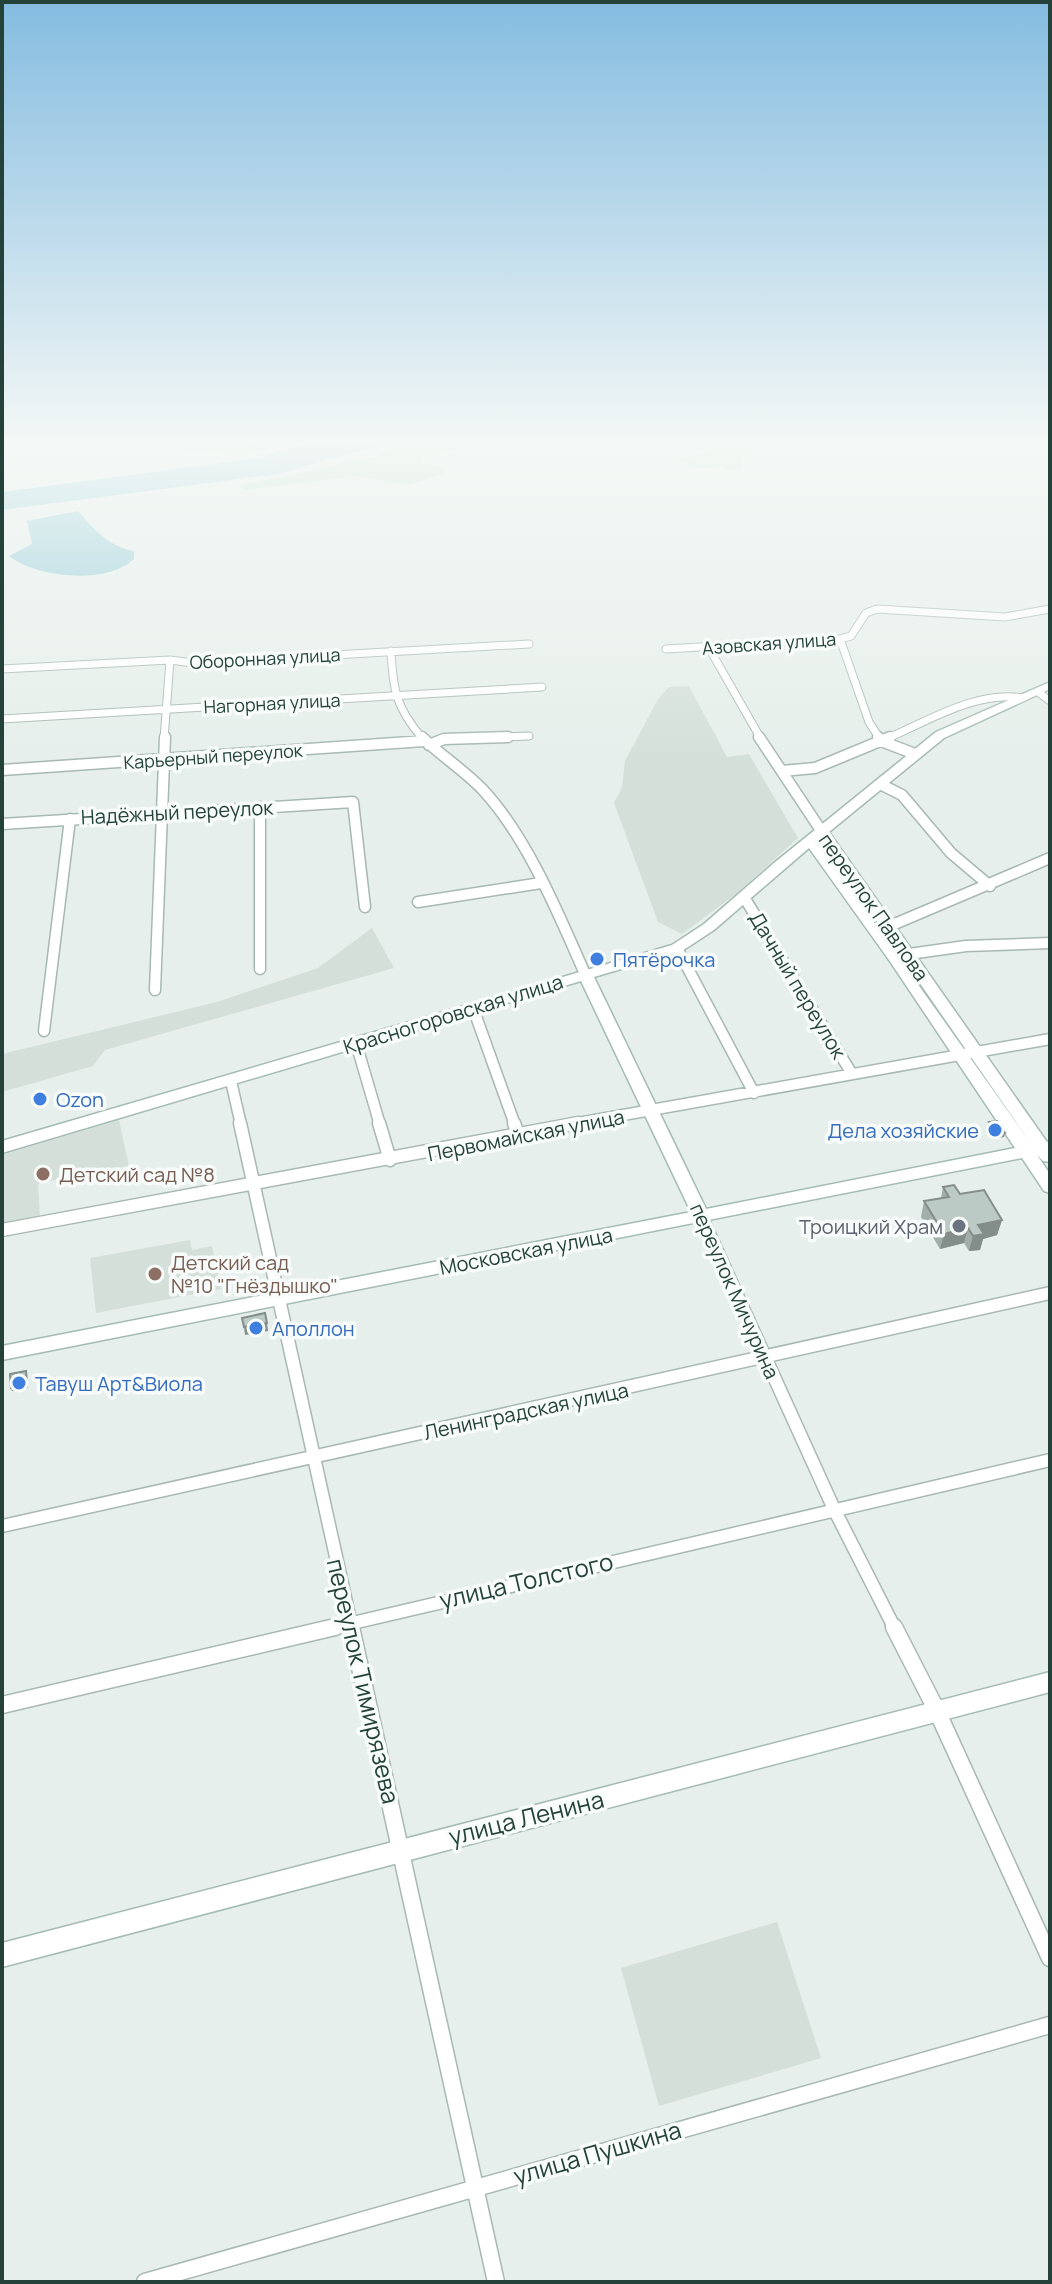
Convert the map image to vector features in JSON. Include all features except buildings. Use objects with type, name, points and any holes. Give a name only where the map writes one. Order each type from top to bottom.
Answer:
[{"type":"street","name":"Азовская улица","points":[[666,649],[840,639],[851,636],[866,613],[877,609],[1005,617],[1050,609]]},
{"type":"street","points":[[840,639],[861,702],[881,741],[915,754]]},
{"type":"street","name":"Оборонная улица","points":[[2,669],[170,660],[193,663],[529,644]]},
{"type":"street","name":"переулок Павлова","points":[[709,648],[749,721],[782,771],[816,836],[967,1052],[1048,1152]]},
{"type":"street","name":"переулок Мичурина","points":[[391,651],[396,696],[406,718],[426,743],[475,782],[495,804],[541,883],[652,1111],[834,1509],[937,1711],[1050,1958]]},
{"type":"street","points":[[155,990],[163,759],[170,660]]},
{"type":"street","name":"Нагорная улица","points":[[2,719],[542,687]]},
{"type":"street","points":[[1044,688],[1050,701]]},
{"type":"street","name":"Красногоровская улица","points":[[2,1147],[677,948],[709,927],[940,735],[1044,688]]},
{"type":"street","name":"Красногоровская улица","points":[[782,771],[815,768],[979,700],[1005,695],[1023,698]]},
{"type":"street","name":"Карьерный переулок","points":[[2,770],[426,743],[444,739],[529,736]]},
{"type":"street","points":[[880,784],[902,795],[951,853],[990,886]]},
{"type":"street","name":"Надёжный переулок","points":[[2,824],[353,802],[365,907]]},
{"type":"street","points":[[260,807],[260,969]]},
{"type":"street","points":[[44,1031],[70,819]]},
{"type":"street","points":[[879,926],[897,923],[1050,858]]},
{"type":"street","points":[[418,902],[541,883]]},
{"type":"street","name":"Дачный переулок","points":[[744,897],[852,1074]]},
{"type":"street","points":[[900,956],[966,946],[1050,943]]},
{"type":"street","points":[[677,948],[754,1093]]},
{"type":"street","points":[[473,1008],[519,1137]]},
{"type":"street","name":"Первомайская улица","points":[[2,1230],[1050,1039]]},
{"type":"street","points":[[356,1043],[390,1160]]},
{"type":"street","name":"переулок Павлова","points":[[967,1052],[1050,1187]]},
{"type":"street","name":"переулок Тимирязева","points":[[231,1081],[496,2282]]},
{"type":"street","name":"Московская улица","points":[[2,1353],[1026,1152],[1048,1152]]},
{"type":"street","name":"Ленинградская улица","points":[[2,1526],[765,1360],[1050,1293]]},
{"type":"street","name":"улица Толстого","points":[[2,1705],[1050,1460]]},
{"type":"street","name":"улица Ленина","points":[[2,1955],[1050,1682]]},
{"type":"street","name":"улица Пушкина","points":[[145,2282],[1050,2025]]},
{"type":"shaded area","points":[[689,686],[727,757],[749,754],[798,838],[736,894],[682,934],[658,922],[614,803],[622,787],[625,761],[658,699],[669,687]]},
{"type":"shaded area","points":[[372,928],[394,968],[105,1050],[93,1066],[2,1092],[2,1054],[217,1002],[318,968]]},
{"type":"shaded area","name":"Детский сад №8","points":[[119,1120],[129,1166],[40,1183],[40,1216],[2,1223],[2,1155]]},
{"type":"shaded area","name":"Детский сад №10 \"Гнёздышко\"","points":[[190,1240],[192,1250],[212,1246],[221,1289],[96,1313],[90,1258]]},
{"type":"shaded area","points":[[777,1922],[821,2058],[659,2106],[621,1968]]},
{"type":"water","points":[[25,548],[122,548],[134,551],[134,559],[122,567],[107,573],[72,576],[21,564],[9,556]]},
{"type":"place","name":"Пятёрочка","points":[[597,959]]},
{"type":"place","name":"Ozon","points":[[40,1099]]},
{"type":"place","name":"Дела хозяйские","points":[[995,1130]]},
{"type":"place","name":"Детский сад №8","points":[[43,1174]]},
{"type":"place","name":"Троицкий Храм","points":[[959,1226]]},
{"type":"place","name":"Детский сад №10 \"Гнёздышко\"","points":[[155,1274]]},
{"type":"place","name":"Аполлон","points":[[256,1328]]},
{"type":"place","name":"Тавуш Арт&Виола","points":[[19,1383]]}]
